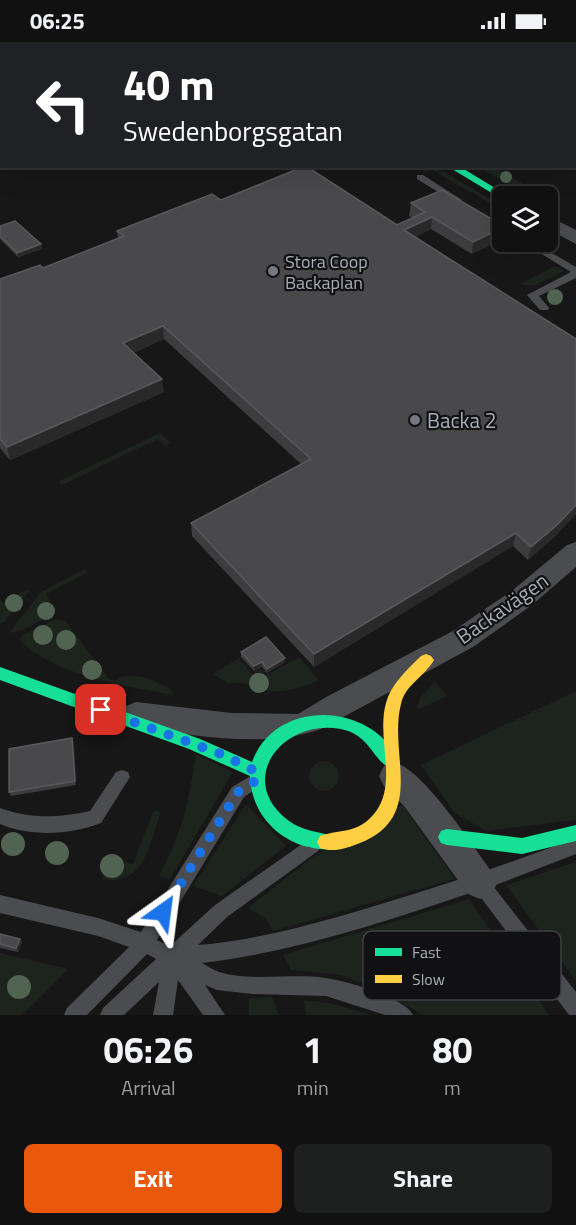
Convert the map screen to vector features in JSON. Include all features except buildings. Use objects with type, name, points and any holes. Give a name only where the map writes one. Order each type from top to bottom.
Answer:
[{"type":"main road","points":[[455,168],[492,190]]},
{"type":"main road","name":"Backavägen","points":[[393,769],[393,704],[408,680],[426,660]]},
{"type":"main road","points":[[2,678],[101,710],[221,754],[257,776]]},
{"type":"main road","points":[[327,719],[359,727],[373,736],[393,769],[390,807],[375,826],[352,839],[317,842],[297,836],[281,826],[268,813],[260,797],[257,776],[269,744],[302,723],[327,719]]},
{"type":"main road","points":[[447,837],[522,846],[576,833]]},
{"type":"street","points":[[558,227],[576,237]]},
{"type":"street","name":"Backavägen","points":[[302,723],[358,692],[426,660],[522,598],[576,552]]},
{"type":"street","points":[[101,710],[232,726],[302,723]]},
{"type":"street","points":[[393,769],[480,883]]},
{"type":"lane","points":[[420,177],[466,205]]},
{"type":"lane","points":[[543,252],[576,272],[532,296],[544,308]]},
{"type":"lane","points":[[74,1015],[145,942],[238,792],[257,776]]},
{"type":"lane","points":[[0,816],[9,820],[38,824],[79,822],[95,818],[122,777]]},
{"type":"lane","points":[[110,1015],[221,911],[317,842]]},
{"type":"lane","points":[[173,956],[219,955],[306,935],[480,883],[576,846]]},
{"type":"lane","points":[[480,883],[517,931]]},
{"type":"lane","points":[[0,904],[98,927],[145,942],[217,981],[252,985],[282,984],[326,987],[363,998]]},
{"type":"lane","points":[[164,1015],[173,956]]},
{"type":"lane","points":[[173,956],[215,1015]]},
{"type":"lane","points":[[561,988],[576,1008]]},
{"type":"lane","points":[[369,1000],[386,1005],[403,1015]]},
{"type":"shaded area","points":[[418,168],[438,168],[492,200],[492,204],[432,170],[425,172]]},
{"type":"shaded area","points":[[480,168],[495,168],[528,186],[512,186]]},
{"type":"shaded area","points":[[555,266],[564,271],[534,286],[520,284]]},
{"type":"shaded area","points":[[160,433],[170,443],[165,446],[158,439],[62,485],[59,481]]},
{"type":"shaded area","points":[[85,569],[87,573],[46,594],[56,613],[20,631],[9,633],[41,592]]},
{"type":"shaded area","points":[[30,590],[4,622],[0,623],[0,599],[3,603]]},
{"type":"shaded area","points":[[56,619],[65,621],[109,679],[115,681],[128,676],[144,677],[166,687],[172,691],[173,695],[112,683],[72,671],[35,653],[19,640],[24,634]]},
{"type":"shaded area","points":[[299,657],[319,680],[284,691],[271,691],[239,683],[229,684],[213,674],[239,658],[252,674],[261,669],[266,675]]},
{"type":"shaded area","points":[[435,681],[447,696],[417,710],[420,698]]},
{"type":"shaded area","points":[[576,691],[576,820],[486,831],[455,813],[421,765]]},
{"type":"shaded area","points":[[196,754],[233,772],[170,879],[159,876],[184,817]]},
{"type":"shaded area","points":[[324,761],[335,765],[339,776],[335,787],[324,791],[313,787],[309,776],[313,765]]},
{"type":"shaded area","points":[[246,804],[286,846],[222,896],[193,886]]},
{"type":"shaded area","points":[[402,805],[455,879],[273,931],[266,919],[248,908],[311,858]]},
{"type":"shaded area","points":[[158,810],[160,814],[148,850],[136,870],[127,877],[116,880],[102,879],[110,858],[133,864],[153,812]]},
{"type":"shaded area","points":[[576,862],[576,981],[561,960],[561,931],[540,931],[506,885]]},
{"type":"shaded area","points":[[469,899],[491,931],[363,931],[363,984],[341,975],[291,970],[283,955]]},
{"type":"shaded area","points":[[0,953],[68,969],[22,1015],[0,1015]]},
{"type":"shaded area","points":[[272,997],[279,1015],[249,1015],[249,998]]},
{"type":"shaded area","points":[[304,1000],[329,1003],[373,1015],[306,1015]]},
{"type":"shaded area","points":[[396,1000],[539,1000],[549,1015],[423,1015]]},
{"type":"traffic: fast","points":[[454,168],[492,190]]},
{"type":"traffic: fast","points":[[0,673],[194,744],[257,772]]},
{"type":"traffic: fast","points":[[326,842],[292,833],[275,820],[268,811],[259,790],[258,776],[261,758],[272,742],[284,732],[312,722],[343,723],[371,736],[391,761]]},
{"type":"traffic: fast","points":[[447,837],[522,846],[576,833]]},
{"type":"traffic: slow","points":[[326,842],[345,840],[362,834],[373,827],[385,814],[394,785],[391,736],[393,704],[402,686],[426,660]]},
{"type":"place","name":"Stora Coop Backaplan","points":[[273,271]]},
{"type":"place","name":"Backa 2","points":[[415,420]]},
{"type":"route","points":[[101,710],[166,736],[237,760],[257,772],[257,780],[238,792],[163,912]]}]
